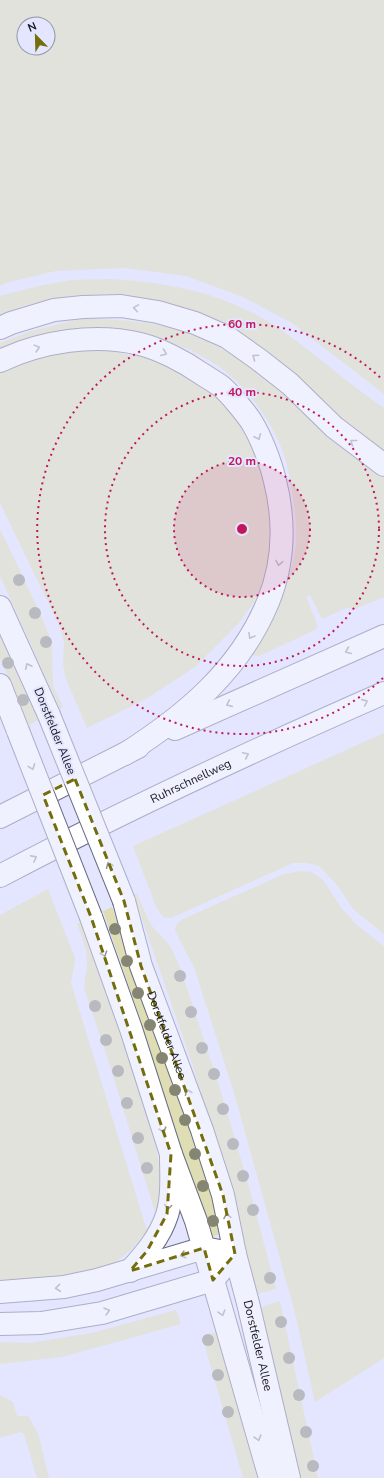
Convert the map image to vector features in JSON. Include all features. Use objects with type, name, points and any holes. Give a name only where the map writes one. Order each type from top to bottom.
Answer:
[{"type":"main road","points":[[0,328],[10,323],[54,310],[83,307],[121,306],[158,312],[195,323],[227,337],[258,359],[290,384],[334,426],[384,465]]},
{"type":"main road","points":[[0,361],[38,347],[79,340],[109,339],[141,344],[184,361],[223,388],[251,421],[271,463],[280,499],[282,543],[276,577],[268,601],[251,637],[228,670],[201,697],[171,723],[125,754]]},
{"type":"main road","name":"Dorstfelder Allee","points":[[0,607],[49,715],[124,901],[141,966],[202,1130],[223,1196],[235,1254],[289,1478]]},
{"type":"main road","points":[[0,817],[229,704],[384,636]]},
{"type":"main road","name":"Dorstfelder Allee","points":[[0,685],[91,917],[131,1029],[171,1154],[196,1221],[270,1478]]},
{"type":"main road","name":"Ruhrschnellweg","points":[[0,876],[129,810],[384,693]]},
{"type":"main road","points":[[130,1271],[147,1251],[160,1230],[167,1214],[171,1183],[171,1154]]},
{"type":"main road","points":[[0,1292],[64,1287],[130,1271],[204,1248],[235,1254],[213,1280],[102,1313],[41,1323],[0,1324]]},
{"type":"highlighted area","points":[[75,779],[124,901],[141,966],[223,1195],[235,1254],[213,1280],[204,1248],[130,1271],[147,1251],[167,1214],[171,1154],[91,917],[43,795]]},
{"type":"green space","points":[[0,0],[384,0],[384,394],[292,323],[243,297],[186,276],[124,268],[56,271],[9,282],[0,286]]},
{"type":"green space","points":[[111,279],[139,281],[195,291],[233,304],[269,322],[384,408],[384,452],[344,421],[306,386],[227,327],[189,309],[152,299],[108,294],[71,296],[27,305],[0,314],[0,296],[71,280]]},
{"type":"green space","points":[[80,319],[124,320],[146,323],[186,332],[203,339],[236,357],[267,379],[296,404],[340,447],[384,478],[384,597],[355,609],[346,608],[322,619],[310,595],[306,597],[318,626],[315,630],[259,656],[251,655],[275,613],[286,588],[296,544],[293,498],[286,461],[273,430],[260,408],[243,388],[224,371],[202,356],[157,338],[125,331],[82,328],[46,334],[0,348],[0,343],[31,331]]},
{"type":"green space","points":[[98,349],[148,358],[191,378],[226,405],[252,443],[270,492],[272,544],[263,589],[239,623],[195,667],[146,699],[87,728],[66,679],[63,664],[64,642],[59,625],[0,503],[0,372],[49,354]]},
{"type":"green space","points":[[0,529],[41,615],[50,638],[52,647],[53,686],[63,707],[60,709],[0,576]]},
{"type":"green space","points":[[0,637],[38,720],[29,725],[0,658]]},
{"type":"green space","points":[[384,733],[384,934],[354,910],[337,885],[319,866],[308,863],[293,863],[171,918],[163,917],[157,909],[133,846]]},
{"type":"green space","points":[[301,871],[312,872],[323,880],[342,909],[358,926],[384,946],[384,1358],[315,1402],[295,1313],[235,1096],[194,967],[175,931],[176,925],[181,920],[284,874]]},
{"type":"green space","points":[[48,889],[75,958],[71,983],[147,1231],[132,1249],[112,1265],[90,1273],[42,1281],[0,1282],[0,915]]},
{"type":"green space","points":[[137,894],[151,925],[170,946],[180,967],[221,1092],[248,1183],[276,1289],[258,1294],[192,1063],[134,896]]},
{"type":"green space","points":[[112,907],[212,1190],[219,1227],[218,1235],[208,1238],[142,1025],[103,911]]},
{"type":"green space","points":[[81,922],[126,1052],[153,1138],[160,1165],[163,1190],[157,1214],[154,1209],[105,1050],[85,991],[84,984],[87,954],[77,924]]},
{"type":"green space","points":[[280,1301],[318,1478],[298,1478],[261,1307]]},
{"type":"green space","points":[[176,1310],[181,1324],[62,1357],[0,1364],[0,1342],[29,1343],[92,1333]]},
{"type":"green space","points":[[216,1332],[228,1356],[263,1478],[243,1478],[202,1336]]},
{"type":"green space","points":[[0,1395],[13,1402],[17,1416],[28,1416],[38,1433],[49,1478],[37,1478],[24,1434],[21,1432],[0,1438]]}]
